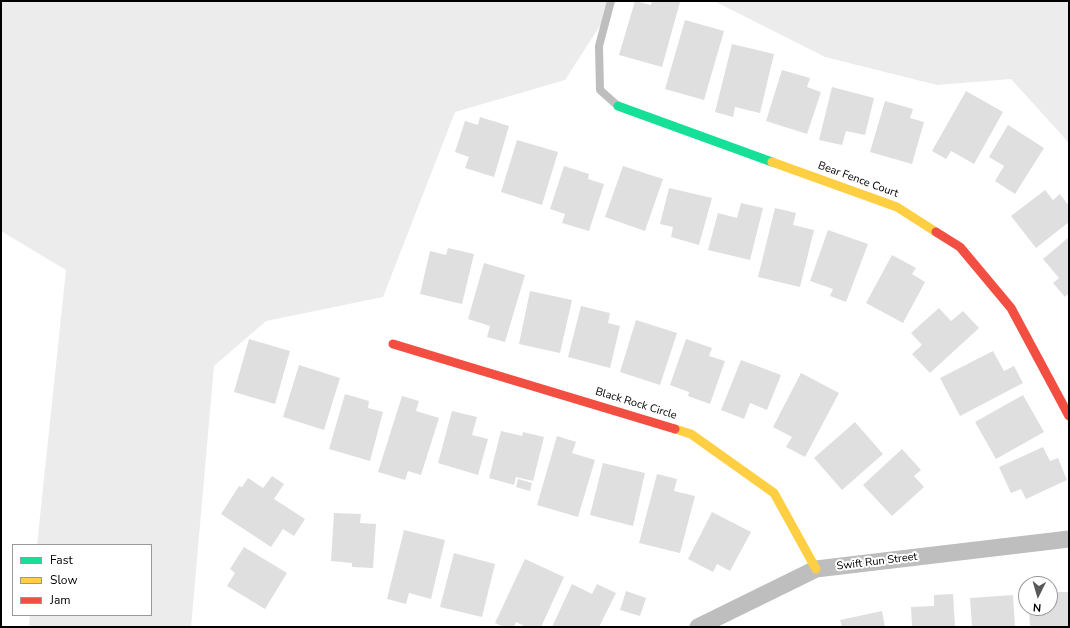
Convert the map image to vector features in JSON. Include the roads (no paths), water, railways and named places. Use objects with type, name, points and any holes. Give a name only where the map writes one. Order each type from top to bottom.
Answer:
[{"type":"street","name":"Bear Fence Court","points":[[618,106],[897,207],[960,247],[1011,308],[1069,416]]},
{"type":"street","name":"Black Rock Circle","points":[[394,344],[691,434],[774,493],[816,569]]},
{"type":"street","name":"Swift Run Street","points":[[698,627],[816,569],[1069,539]]},
{"type":"lane","points":[[611,1],[599,46],[600,90],[618,106]]}]
